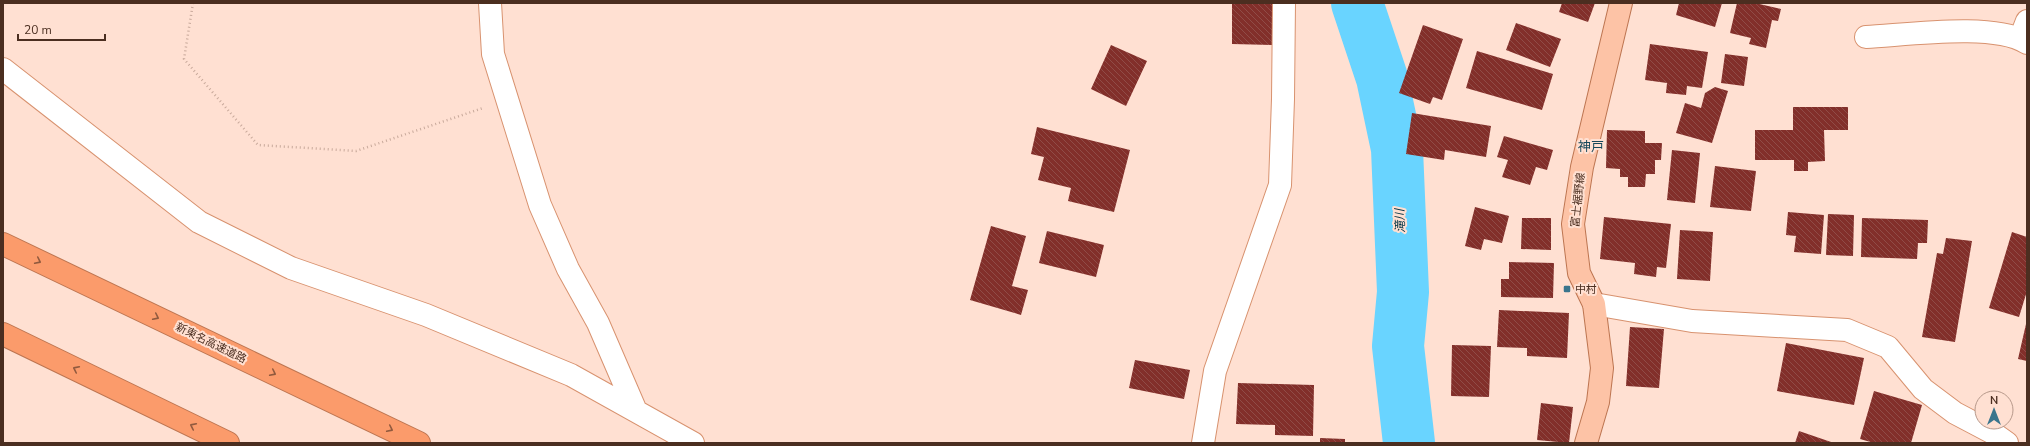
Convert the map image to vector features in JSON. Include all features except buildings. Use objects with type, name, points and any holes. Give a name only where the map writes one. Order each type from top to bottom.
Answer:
[{"type":"highway","name":"新東名高速道路","points":[[3,244],[419,443]]},
{"type":"highway","points":[[3,334],[228,443]]},
{"type":"main road","name":"富士裾野線","points":[[1586,443],[1598,402],[1602,368],[1594,304],[1578,273],[1573,224],[1582,167],[1621,3]]},
{"type":"street","points":[[490,3],[494,54],[540,205],[568,269],[598,323],[636,411]]},
{"type":"street","points":[[1203,443],[1215,371],[1280,185],[1284,99],[1284,3]]},
{"type":"street","points":[[1866,37],[1973,30],[2025,34]]},
{"type":"street","points":[[3,69],[199,222],[291,268],[426,315],[571,375],[693,443]]},
{"type":"street","points":[[1594,304],[1692,321],[1846,330],[1888,347],[1923,389],[1955,413],[1993,433],[2007,443]]},
{"type":"path","points":[[194,3],[184,59],[258,145],[356,151],[508,100]]},
{"type":"waterway","name":"滝川","points":[[1357,3],[1382,78],[1397,149],[1403,292],[1398,346],[1409,443]]},
{"type":"place","name":"中村","points":[[1567,289]]},
{"type":"district","name":"神戸","points":[[1591,147]]}]
